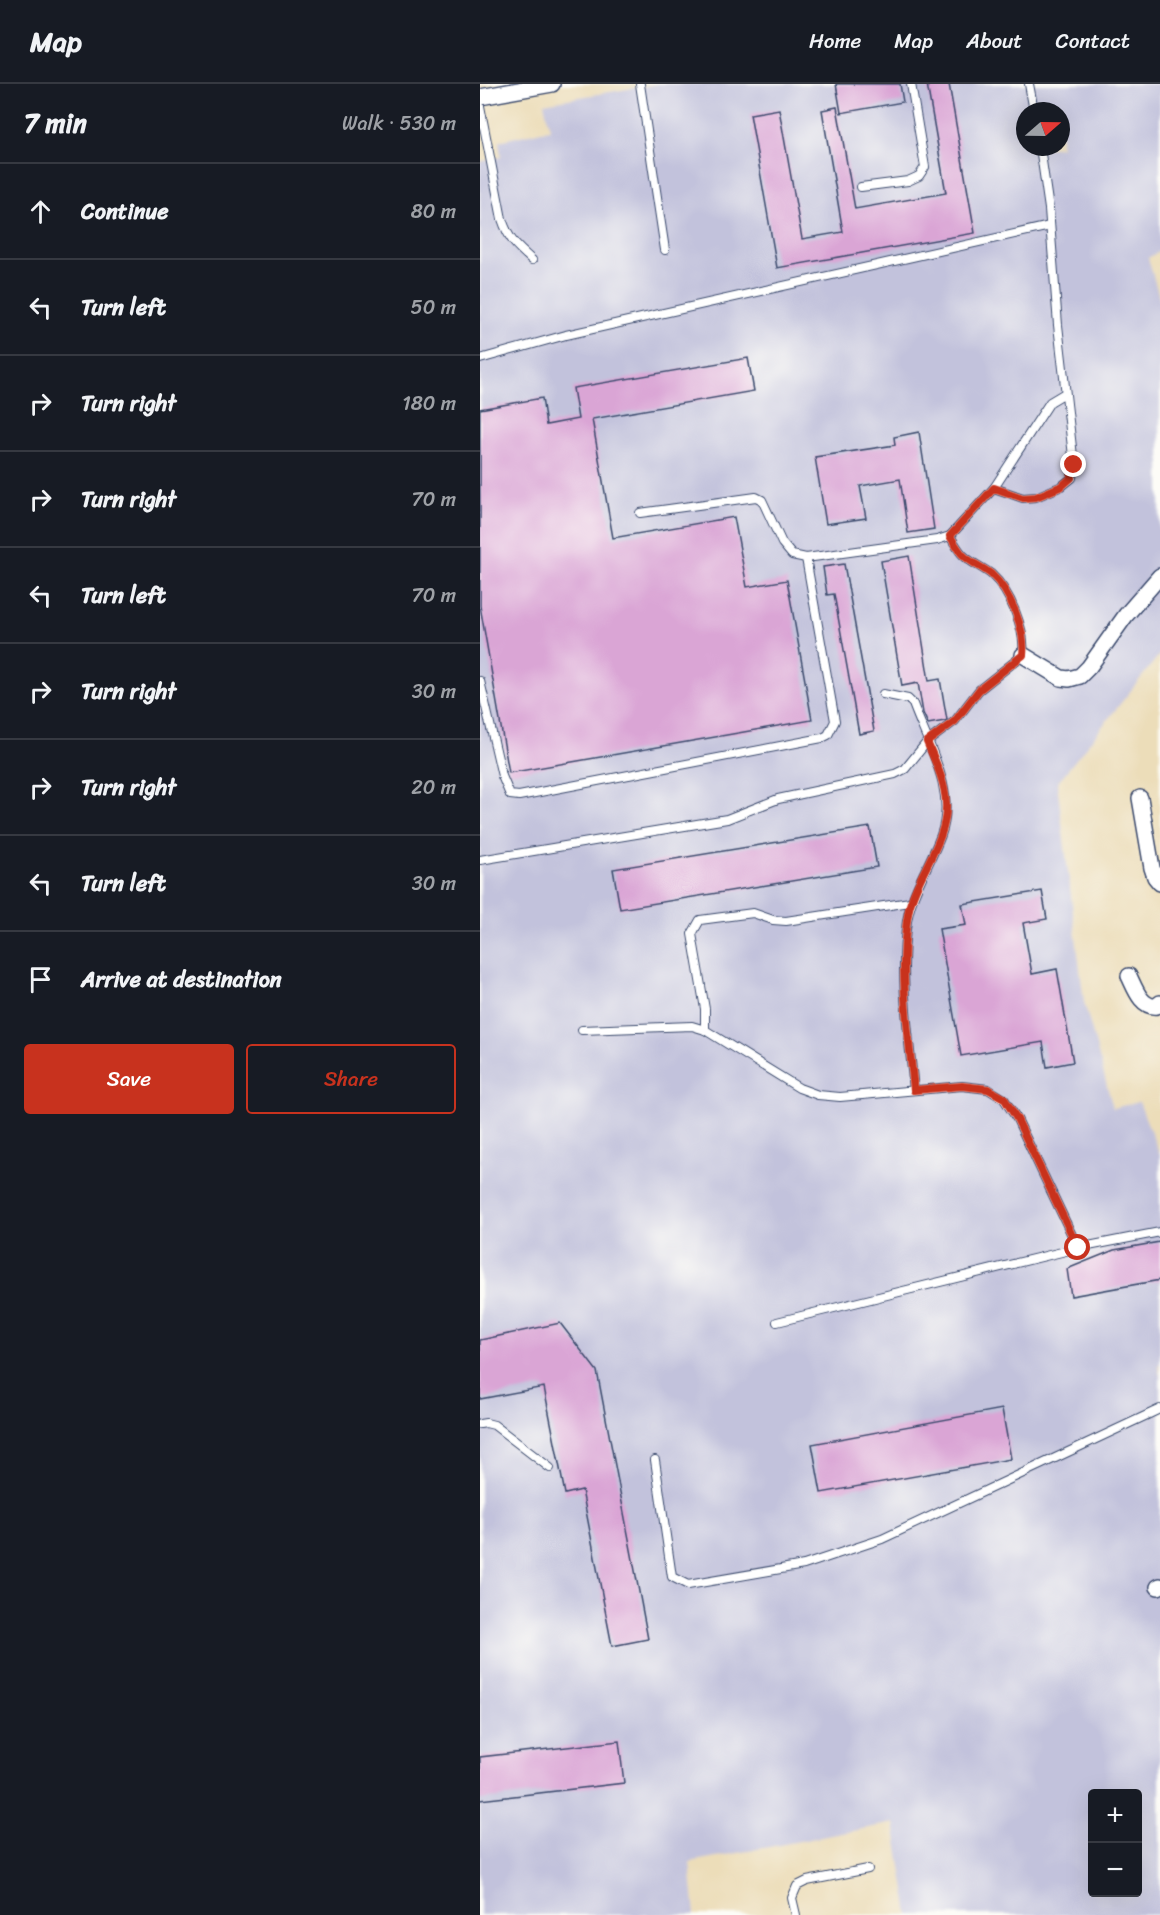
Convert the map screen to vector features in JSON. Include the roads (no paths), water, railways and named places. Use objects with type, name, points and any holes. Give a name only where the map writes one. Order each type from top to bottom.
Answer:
[{"type":"street","points":[[480,97],[513,87],[552,84]]},
{"type":"street","points":[[1023,655],[1061,678],[1069,679],[1080,676],[1126,615],[1160,576]]},
{"type":"street","points":[[1140,798],[1152,868],[1160,883]]},
{"type":"street","points":[[1128,976],[1144,1003],[1151,1007],[1160,1003]]},
{"type":"lane","points":[[640,84],[665,250]]},
{"type":"lane","points":[[861,187],[908,181],[919,176],[925,167],[911,84]]},
{"type":"lane","points":[[1029,84],[1032,102]]},
{"type":"lane","points":[[480,106],[507,234],[514,245],[532,260]]},
{"type":"lane","points":[[994,488],[1029,498],[1062,486],[1071,478],[1074,465],[1041,156]]},
{"type":"lane","points":[[480,359],[566,335],[1050,226]]},
{"type":"lane","points":[[640,513],[756,497],[762,500],[782,543],[792,555],[806,558],[937,540],[950,536],[994,488],[1050,402],[1065,393]]},
{"type":"lane","points":[[480,860],[727,819],[778,798],[895,774],[905,769],[927,742],[955,721],[979,690],[1023,655],[1023,633],[1013,607],[1000,584],[990,574],[963,556],[950,536]]},
{"type":"lane","points":[[480,681],[502,776],[510,795],[519,796],[822,738],[828,735],[835,721],[806,558]]},
{"type":"lane","points":[[883,694],[908,699],[913,704],[944,787],[946,804],[941,835],[910,902],[906,930],[905,989],[914,1090]]},
{"type":"lane","points":[[705,1030],[705,1009],[693,934],[700,920],[753,913],[773,921],[786,921],[910,902]]},
{"type":"lane","points":[[582,1030],[692,1026],[705,1030],[799,1088],[818,1095],[840,1096],[962,1086],[988,1089],[1004,1098],[1017,1119],[1078,1248]]},
{"type":"lane","points":[[777,1322],[1078,1248],[1160,1232]]},
{"type":"lane","points":[[655,1460],[672,1577],[688,1585],[804,1565],[882,1539],[1160,1409]]},
{"type":"lane","points":[[480,1424],[494,1425],[550,1468]]},
{"type":"lane","points":[[796,1915],[792,1898],[797,1886],[807,1881],[868,1869]]}]
